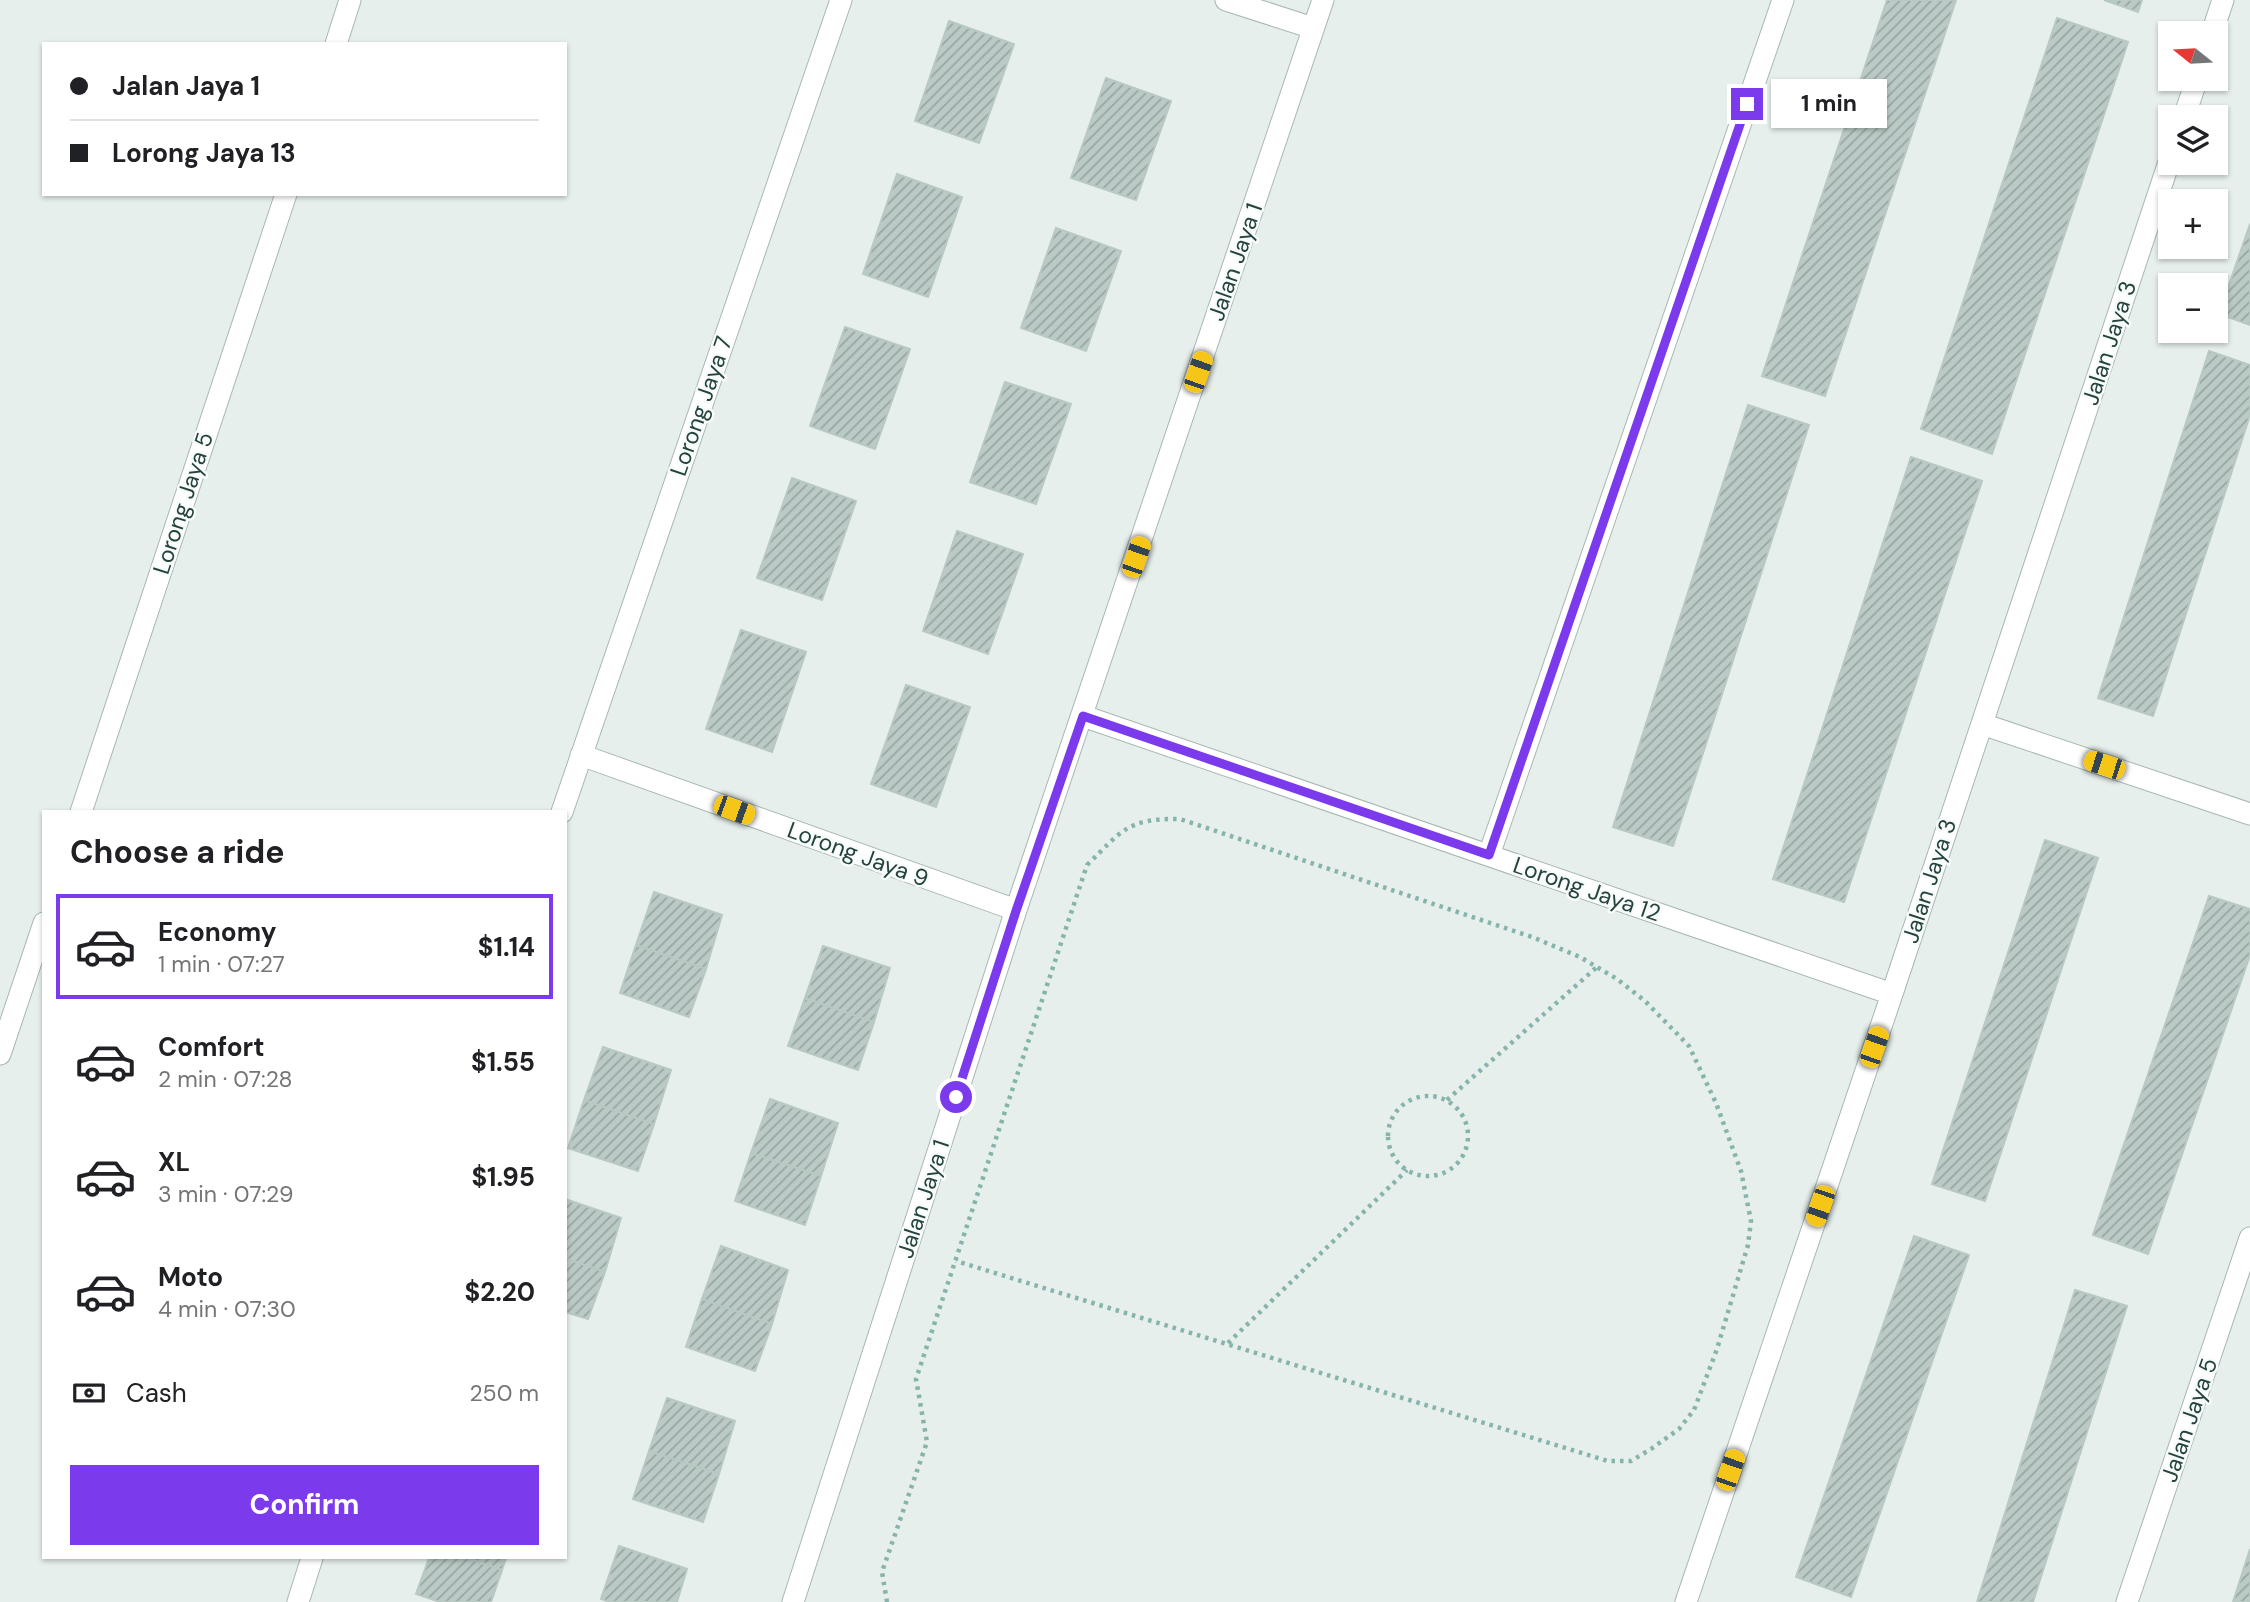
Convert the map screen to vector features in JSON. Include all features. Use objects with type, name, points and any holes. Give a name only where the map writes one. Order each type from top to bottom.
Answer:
[{"type":"street","points":[[337,42],[351,0]]},
{"type":"street","name":"Lorong Jaya 7","points":[[563,810],[841,0]]},
{"type":"street","points":[[1226,0],[1313,28]]},
{"type":"street","name":"Jalan Jaya 1","points":[[793,1602],[1016,911],[1323,0]]},
{"type":"street","points":[[1489,855],[1783,0]]},
{"type":"street","points":[[2216,21],[2223,0]]},
{"type":"street","name":"Jalan Jaya 3","points":[[1686,1602],[1892,995],[2165,175]]},
{"type":"street","name":"Lorong Jaya 5","points":[[81,810],[285,196]]},
{"type":"street","name":"Lorong Jaya 12","points":[[1083,716],[1892,995]]},
{"type":"street","points":[[1982,724],[2250,814]]},
{"type":"street","name":"Lorong Jaya 9","points":[[581,755],[1016,911]]},
{"type":"street","points":[[0,1054],[42,929]]},
{"type":"street","name":"Jalan Jaya 5","points":[[2127,1602],[2250,1238]]},
{"type":"street","points":[[298,1602],[313,1559]]},
{"type":"path","points":[[887,1602],[882,1572],[927,1442],[916,1380],[1087,865],[1123,829],[1152,819],[1180,819],[1532,937],[1580,957],[1617,979],[1645,1001],[1689,1046],[1716,1103],[1741,1171],[1751,1221],[1748,1245],[1717,1349],[1694,1410],[1679,1429],[1631,1461],[1608,1461],[956,1261]]},
{"type":"path","points":[[1447,1100],[1597,967]]},
{"type":"path","points":[[1422,1096],[1447,1100],[1458,1109],[1465,1120],[1467,1147],[1461,1159],[1451,1169],[1439,1175],[1426,1176],[1407,1170],[1394,1156],[1388,1144],[1391,1118],[1409,1100],[1422,1096]]},
{"type":"path","points":[[1228,1343],[1407,1170]]},
{"type":"building","points":[[1887,0],[1956,0],[1825,396],[1762,376]]},
{"type":"building","points":[[2104,0],[2142,0],[2138,12]]},
{"type":"building","points":[[2057,18],[2128,42],[1992,454],[1921,429]]},
{"type":"building","points":[[949,21],[1014,44],[979,143],[915,121]]},
{"type":"building","points":[[1106,78],[1171,101],[1136,200],[1071,178]]},
{"type":"building","points":[[897,174],[962,197],[928,297],[863,274]]},
{"type":"building","points":[[2250,224],[2250,325],[2228,317],[2228,288]]},
{"type":"building","points":[[1056,228],[1121,251],[1086,351],[1021,328]]},
{"type":"building","points":[[845,327],[910,349],[875,449],[810,426]]},
{"type":"building","points":[[2209,351],[2250,365],[2250,415],[2153,716],[2098,698]]},
{"type":"building","points":[[1005,382],[1071,404],[1036,504],[970,482]]},
{"type":"building","points":[[1748,405],[1809,425],[1673,846],[1613,827]]},
{"type":"building","points":[[1911,457],[1982,481],[1844,902],[1773,879]]},
{"type":"building","points":[[792,478],[856,501],[822,600],[757,578]]},
{"type":"building","points":[[957,531],[1023,554],[988,654],[923,631]]},
{"type":"building","points":[[741,630],[806,652],[772,752],[706,729]]},
{"type":"building","points":[[906,685],[970,707],[936,807],[871,784]]},
{"type":"building","points":[[2045,840],[2098,858],[1985,1201],[1932,1184]]},
{"type":"building","points":[[654,892],[722,915],[706,969],[636,945]]},
{"type":"building","points":[[2209,896],[2250,909],[2250,955],[2148,1254],[2093,1235]]},
{"type":"building","points":[[636,945],[706,969],[689,1017],[620,993]]},
{"type":"building","points":[[823,946],[890,968],[874,1022],[805,998]]},
{"type":"building","points":[[805,998],[874,1022],[858,1070],[788,1046]]},
{"type":"building","points":[[603,1047],[671,1070],[654,1124],[584,1100]]},
{"type":"building","points":[[770,1099],[838,1123],[821,1176],[751,1153]]},
{"type":"building","points":[[584,1100],[654,1124],[638,1171],[568,1148]]},
{"type":"building","points":[[751,1153],[821,1176],[805,1225],[735,1201]]},
{"type":"building","points":[[567,1200],[621,1218],[605,1272],[567,1259]]},
{"type":"building","points":[[1914,1236],[1969,1255],[1851,1597],[1796,1577]]},
{"type":"building","points":[[721,1246],[788,1270],[772,1324],[702,1299]]},
{"type":"building","points":[[567,1259],[605,1272],[588,1319],[567,1313]]},
{"type":"building","points":[[2075,1290],[2127,1306],[2033,1602],[1977,1602]]},
{"type":"building","points":[[702,1299],[772,1324],[755,1371],[686,1347]]},
{"type":"building","points":[[667,1398],[735,1421],[719,1474],[649,1451]]},
{"type":"building","points":[[649,1451],[719,1474],[703,1522],[633,1499]]},
{"type":"building","points":[[619,1546],[687,1569],[677,1602],[609,1602],[601,1599]]},
{"type":"building","points":[[2250,1549],[2250,1602],[2233,1602]]},
{"type":"building","points":[[429,1559],[470,1559],[502,1570],[491,1602],[440,1602],[416,1594]]},
{"type":"building","points":[[470,1559],[506,1559],[502,1570]]},
{"type":"route","points":[[956,1097],[1083,716],[1489,855],[1747,104]]}]
